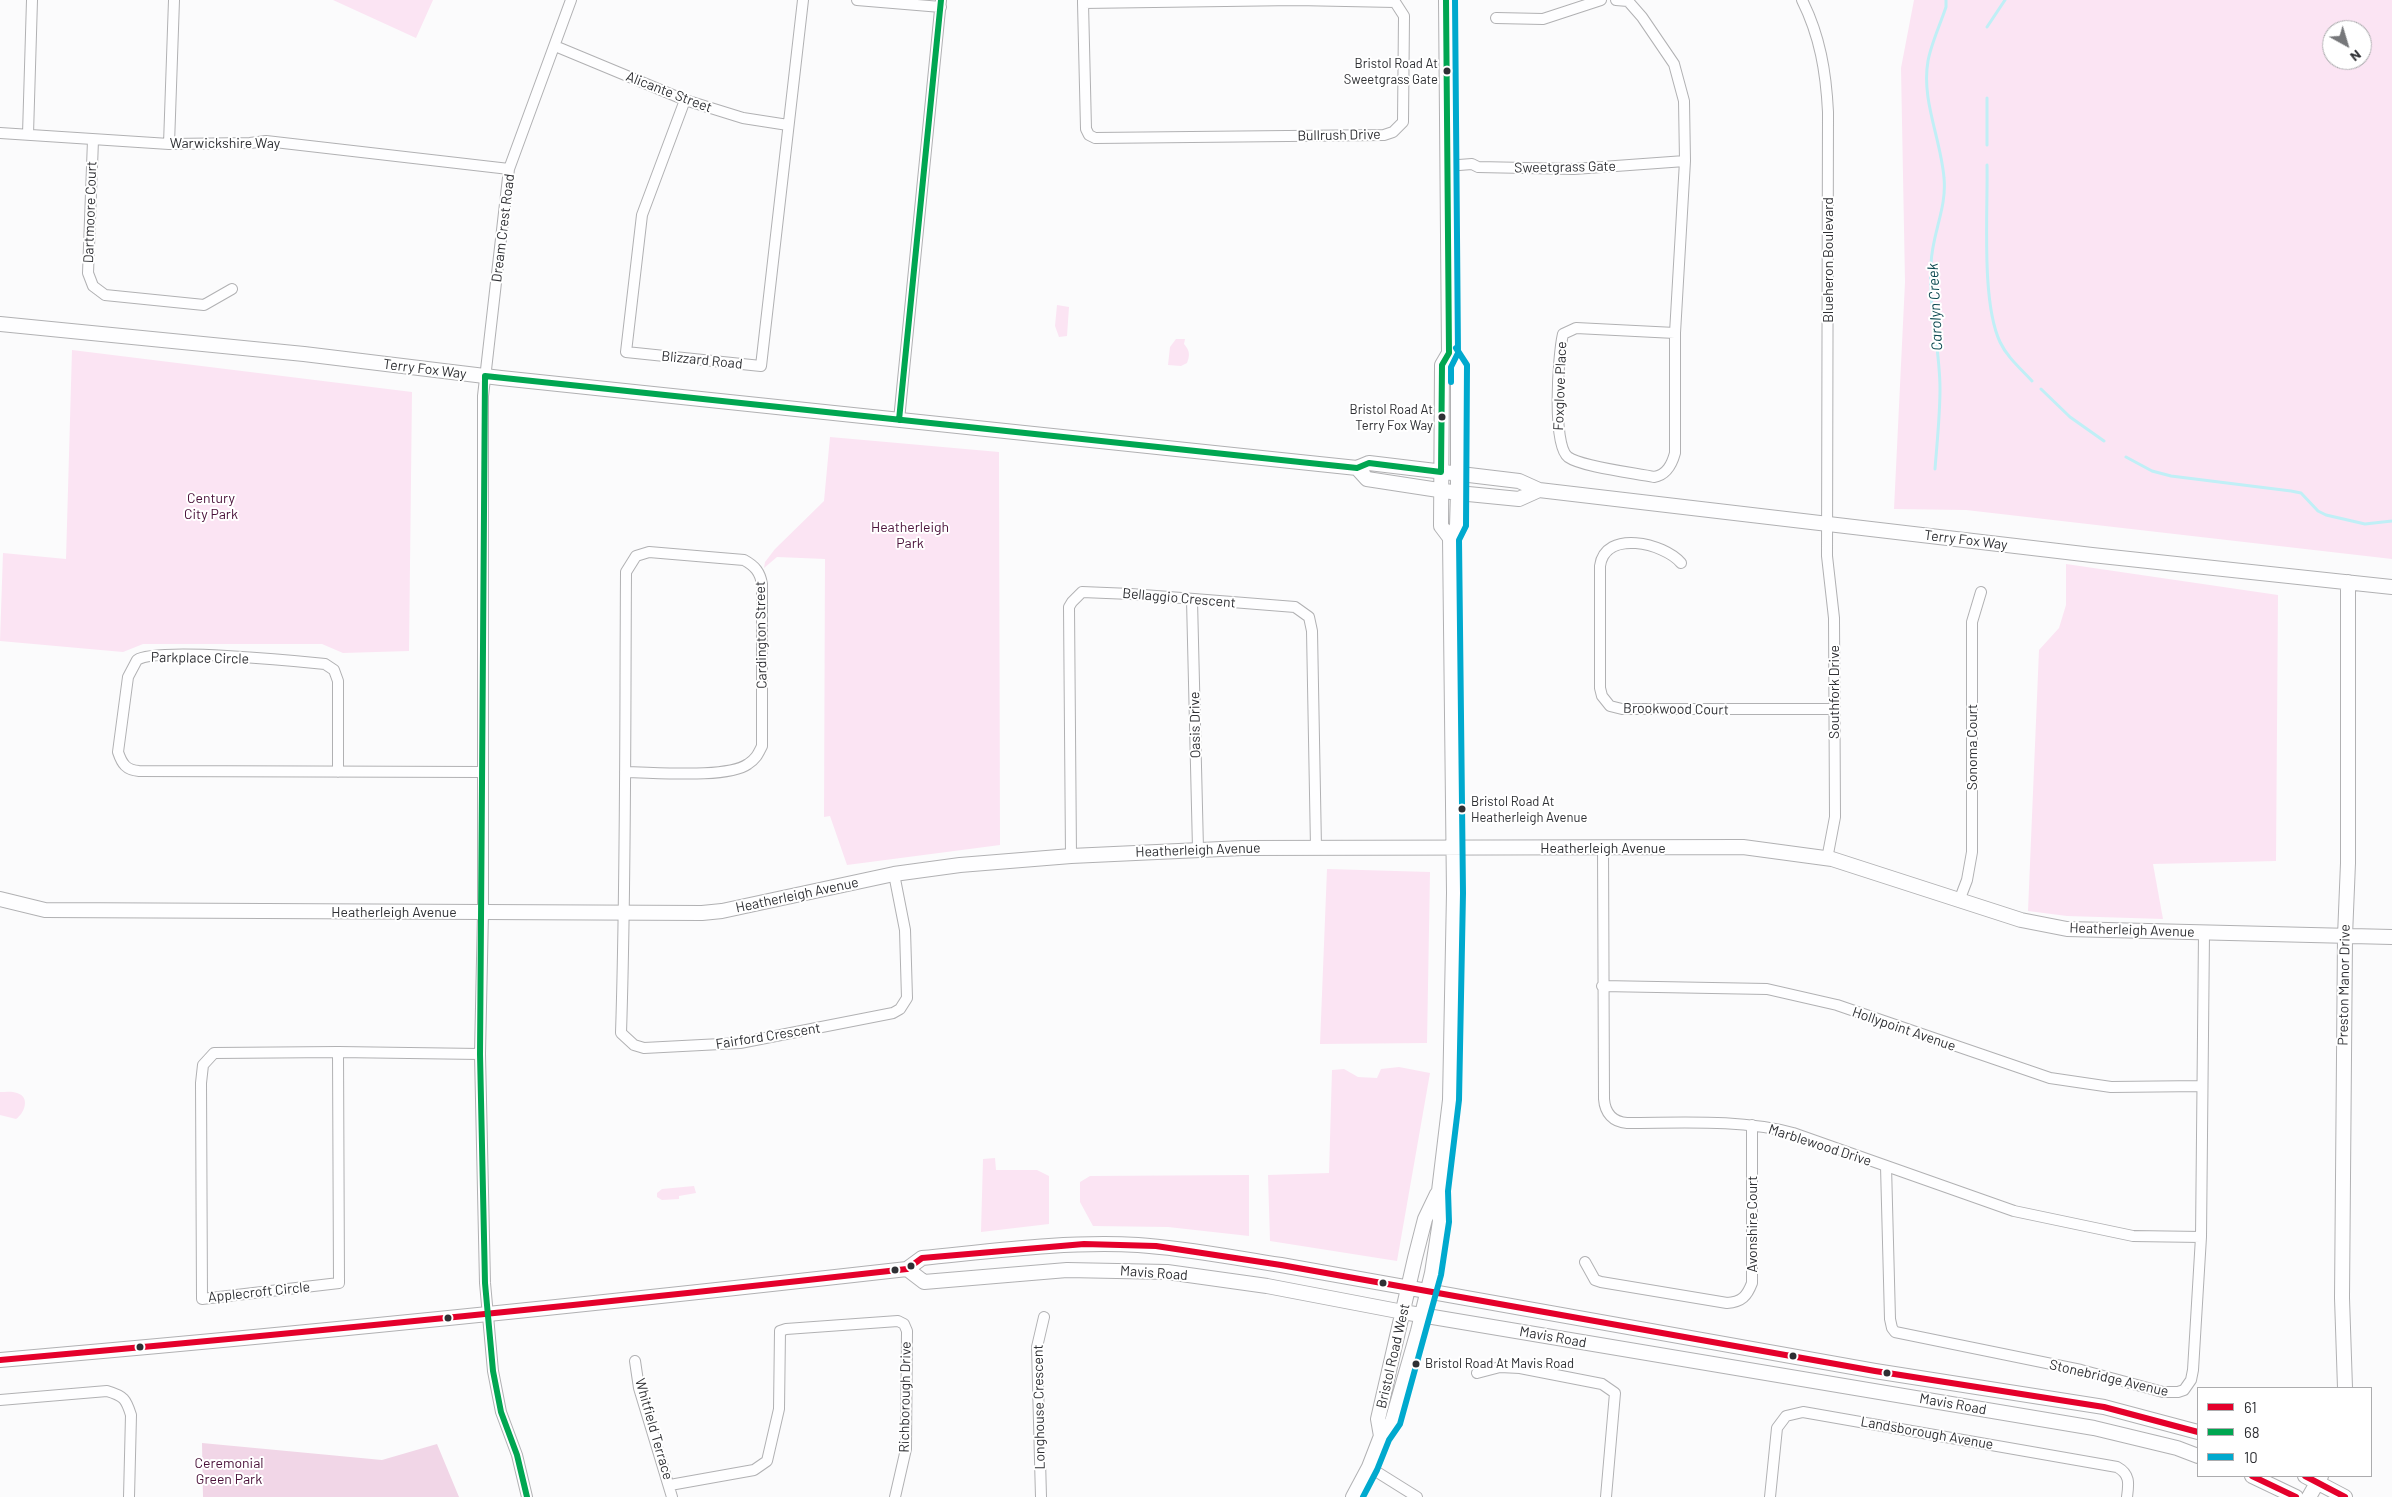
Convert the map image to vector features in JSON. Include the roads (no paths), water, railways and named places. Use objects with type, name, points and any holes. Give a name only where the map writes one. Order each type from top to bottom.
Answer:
[{"type":"street","points":[[28,134],[32,0]]},
{"type":"street","points":[[169,144],[174,0]]},
{"type":"street","name":"Dream Crest Road","points":[[527,1497],[517,1456],[501,1412],[493,1371],[485,1283],[480,1054],[483,912],[485,376],[509,169],[572,0]]},
{"type":"street","name":"Blizzard Road","points":[[685,100],[642,215],[626,352],[761,366],[803,0]]},
{"type":"street","points":[[857,0],[941,4],[899,420]]},
{"type":"street","name":"Bullrush Drive","points":[[1296,0],[1395,2],[1404,16],[1404,122],[1393,132],[1384,135],[1096,138],[1089,135],[1086,129],[1083,2],[1296,0]]},
{"type":"street","name":"Bristol Road West","points":[[1446,0],[1449,353],[1442,365],[1441,526],[1450,538]]},
{"type":"street","points":[[1496,18],[1543,19],[1601,0]]},
{"type":"street","name":"Foxglove Place","points":[[1616,0],[1628,2],[1642,17],[1674,64],[1684,101],[1685,161],[1675,333],[1675,452],[1673,462],[1663,474],[1654,477],[1583,463],[1567,456],[1558,437],[1559,352],[1562,334],[1576,328],[1675,333]]},
{"type":"street","name":"Blueheron Boulevard","points":[[1802,0],[1813,22],[1826,72],[1828,112],[1828,524]]},
{"type":"street","name":"Alicante Street","points":[[555,46],[685,100],[743,118],[788,125]]},
{"type":"street","name":"Warwickshire Way","points":[[0,133],[169,144],[250,143],[266,141],[509,169]]},
{"type":"street","name":"Dartmoore Court","points":[[93,140],[88,273],[94,286],[105,295],[204,305],[232,289]]},
{"type":"street","name":"Sweetgrass Gate","points":[[1446,166],[1472,164],[1478,167],[1574,169],[1685,161]]},
{"type":"street","name":"Terry Fox Way","points":[[0,324],[1357,468],[1369,463],[1519,480],[1539,490],[2092,555],[2392,587]]},
{"type":"street","name":"Bristol Road West","points":[[1353,1497],[1369,1467],[1380,1436],[1392,1422],[1422,1315],[1440,1221],[1439,1191],[1450,1100],[1454,847],[1450,538],[1457,526],[1459,474],[1458,365],[1449,353]]},
{"type":"street","name":"Terry Fox Way","points":[[1357,468],[1367,479],[1458,493],[1519,499],[1539,490]]},
{"type":"street","name":"Southfork Drive","points":[[1827,859],[1835,816],[1834,618],[1827,556],[1828,524]]},
{"type":"street","name":"Brookwood Court","points":[[1681,563],[1662,550],[1622,543],[1612,546],[1602,556],[1600,566],[1600,688],[1602,696],[1610,706],[1622,709],[1834,709]]},
{"type":"street","name":"Cardington Street","points":[[625,772],[715,773],[746,766],[758,757],[762,746],[762,584],[761,575],[752,564],[744,560],[649,552],[636,556],[626,572],[625,772],[625,912]]},
{"type":"street","name":"Preston Manor Drive","points":[[2345,1387],[2342,1298],[2344,936],[2348,863],[2348,582]]},
{"type":"street","name":"Bellaggio Crescent","points":[[1070,856],[1069,607],[1082,592],[1295,607],[1309,617],[1312,631],[1316,848]]},
{"type":"street","name":"Sonoma Court","points":[[1959,901],[1967,880],[1972,852],[1972,622],[1981,592]]},
{"type":"street","name":"Oasis Drive","points":[[1192,600],[1198,849]]},
{"type":"street","name":"Parkplace Circle","points":[[338,772],[338,681],[334,670],[325,664],[220,656],[149,656],[137,660],[130,673],[118,752],[121,761],[130,770],[338,772],[483,772]]},
{"type":"street","name":"Heatherleigh Avenue","points":[[0,899],[45,910],[722,911],[894,874],[960,865],[1070,856],[1198,849],[1454,847],[1743,848],[1783,851],[1827,859],[2021,920],[2067,929],[2392,937]]},
{"type":"street","name":"Marblewood Drive","points":[[1603,848],[1602,986],[1604,1105],[1614,1120],[1627,1124],[1729,1122],[1793,1133],[2014,1211],[2133,1236],[2201,1237]]},
{"type":"street","name":"Fairford Crescent","points":[[625,912],[621,1033],[634,1045],[644,1048],[740,1043],[893,1013],[900,1009],[907,998],[905,930],[894,874]]},
{"type":"street","name":"Stonebridge Avenue","points":[[1886,1166],[1890,1319],[1892,1328],[1900,1335],[2082,1370],[2163,1392],[2184,1390],[2191,1380],[2193,1370],[2201,1237],[2204,933]]},
{"type":"street","name":"Hollypoint Avenue","points":[[1602,986],[1767,989],[1837,1006],[2050,1078],[2111,1087],[2202,1086]]},
{"type":"street","name":"Applecroft Circle","points":[[338,1052],[339,1282],[202,1299],[201,1083],[203,1065],[214,1054],[338,1052],[480,1054]]},
{"type":"street","name":"Avonshire Court","points":[[1585,1262],[1595,1280],[1601,1282],[1727,1303],[1741,1300],[1748,1294],[1752,1283],[1752,1125]]},
{"type":"street","name":"Bristol Road West","points":[[1380,1436],[1378,1419],[1408,1288],[1425,1220],[1439,1191]]},
{"type":"street","name":"Mavis Road","points":[[0,1360],[295,1334],[643,1299],[907,1269],[922,1258],[1067,1245],[1139,1245],[1207,1253],[1875,1371],[2104,1407],[2197,1432]]},
{"type":"street","name":"Mavis Road","points":[[907,1269],[924,1282],[1067,1270],[1167,1272],[1267,1286],[1403,1312],[2094,1428],[2177,1448],[2197,1456]]},
{"type":"street","name":"Longhouse Crescent","points":[[1041,1497],[1036,1347],[1044,1317]]},
{"type":"street","name":"Richborough Drive","points":[[670,1485],[754,1470],[767,1461],[779,1409],[780,1331],[898,1321],[904,1324],[906,1331],[906,1449],[895,1497]]},
{"type":"street","name":"Whitfield Terrace","points":[[635,1361],[639,1388],[670,1485],[672,1497]]},
{"type":"street","points":[[1477,1373],[1500,1367],[1520,1368],[1602,1384],[1615,1393],[1606,1497]]},
{"type":"street","points":[[0,1400],[108,1391],[121,1395],[128,1404],[131,1416],[129,1497]]},
{"type":"street","name":"Landsborough Avenue","points":[[1770,1497],[1777,1428],[1786,1416],[1803,1412],[2117,1467],[2123,1470],[2129,1480],[2127,1497]]},
{"type":"street","points":[[1369,1467],[1417,1497]]},
{"type":"street","points":[[2254,1477],[2296,1497]]},
{"type":"street","points":[[2309,1497],[2314,1478],[2344,1497]]},
{"type":"waterway","name":"Carolyn Creek","points":[[1935,469],[1940,389],[1931,295],[1931,264],[1943,200],[1944,178],[1929,105],[1927,76],[1929,55],[1946,7],[1946,0]]},
{"type":"waterway","name":"Carolyn Creek","points":[[1987,27],[2005,0]]},
{"type":"waterway","name":"Carolyn Creek","points":[[1987,98],[1987,145]]},
{"type":"waterway","name":"Carolyn Creek","points":[[1987,165],[1988,280],[1994,325],[2006,353],[2032,381]]},
{"type":"waterway","name":"Carolyn Creek","points":[[2041,389],[2070,417],[2104,441]]},
{"type":"waterway","name":"Carolyn Creek","points":[[2126,457],[2152,471],[2171,476],[2301,493],[2318,511],[2326,515],[2365,524],[2392,521]]},
{"type":"place","name":"Bristol Road At Sweetgrass Gate","points":[[1447,71]]},
{"type":"place","name":"Bristol Road At Terry Fox Way","points":[[1442,417]]},
{"type":"place","name":"Bristol Road At Heatherleigh Avenue","points":[[1462,809]]},
{"type":"place","name":"Bristol Road At Mavis Road","points":[[1416,1364]]},
{"type":"park label","name":"Century City Park","points":[[211,506]]},
{"type":"park label","name":"Heatherleigh Park","points":[[910,536]]},
{"type":"park label","name":"Ceremonial Green Park","points":[[229,1472]]}]
